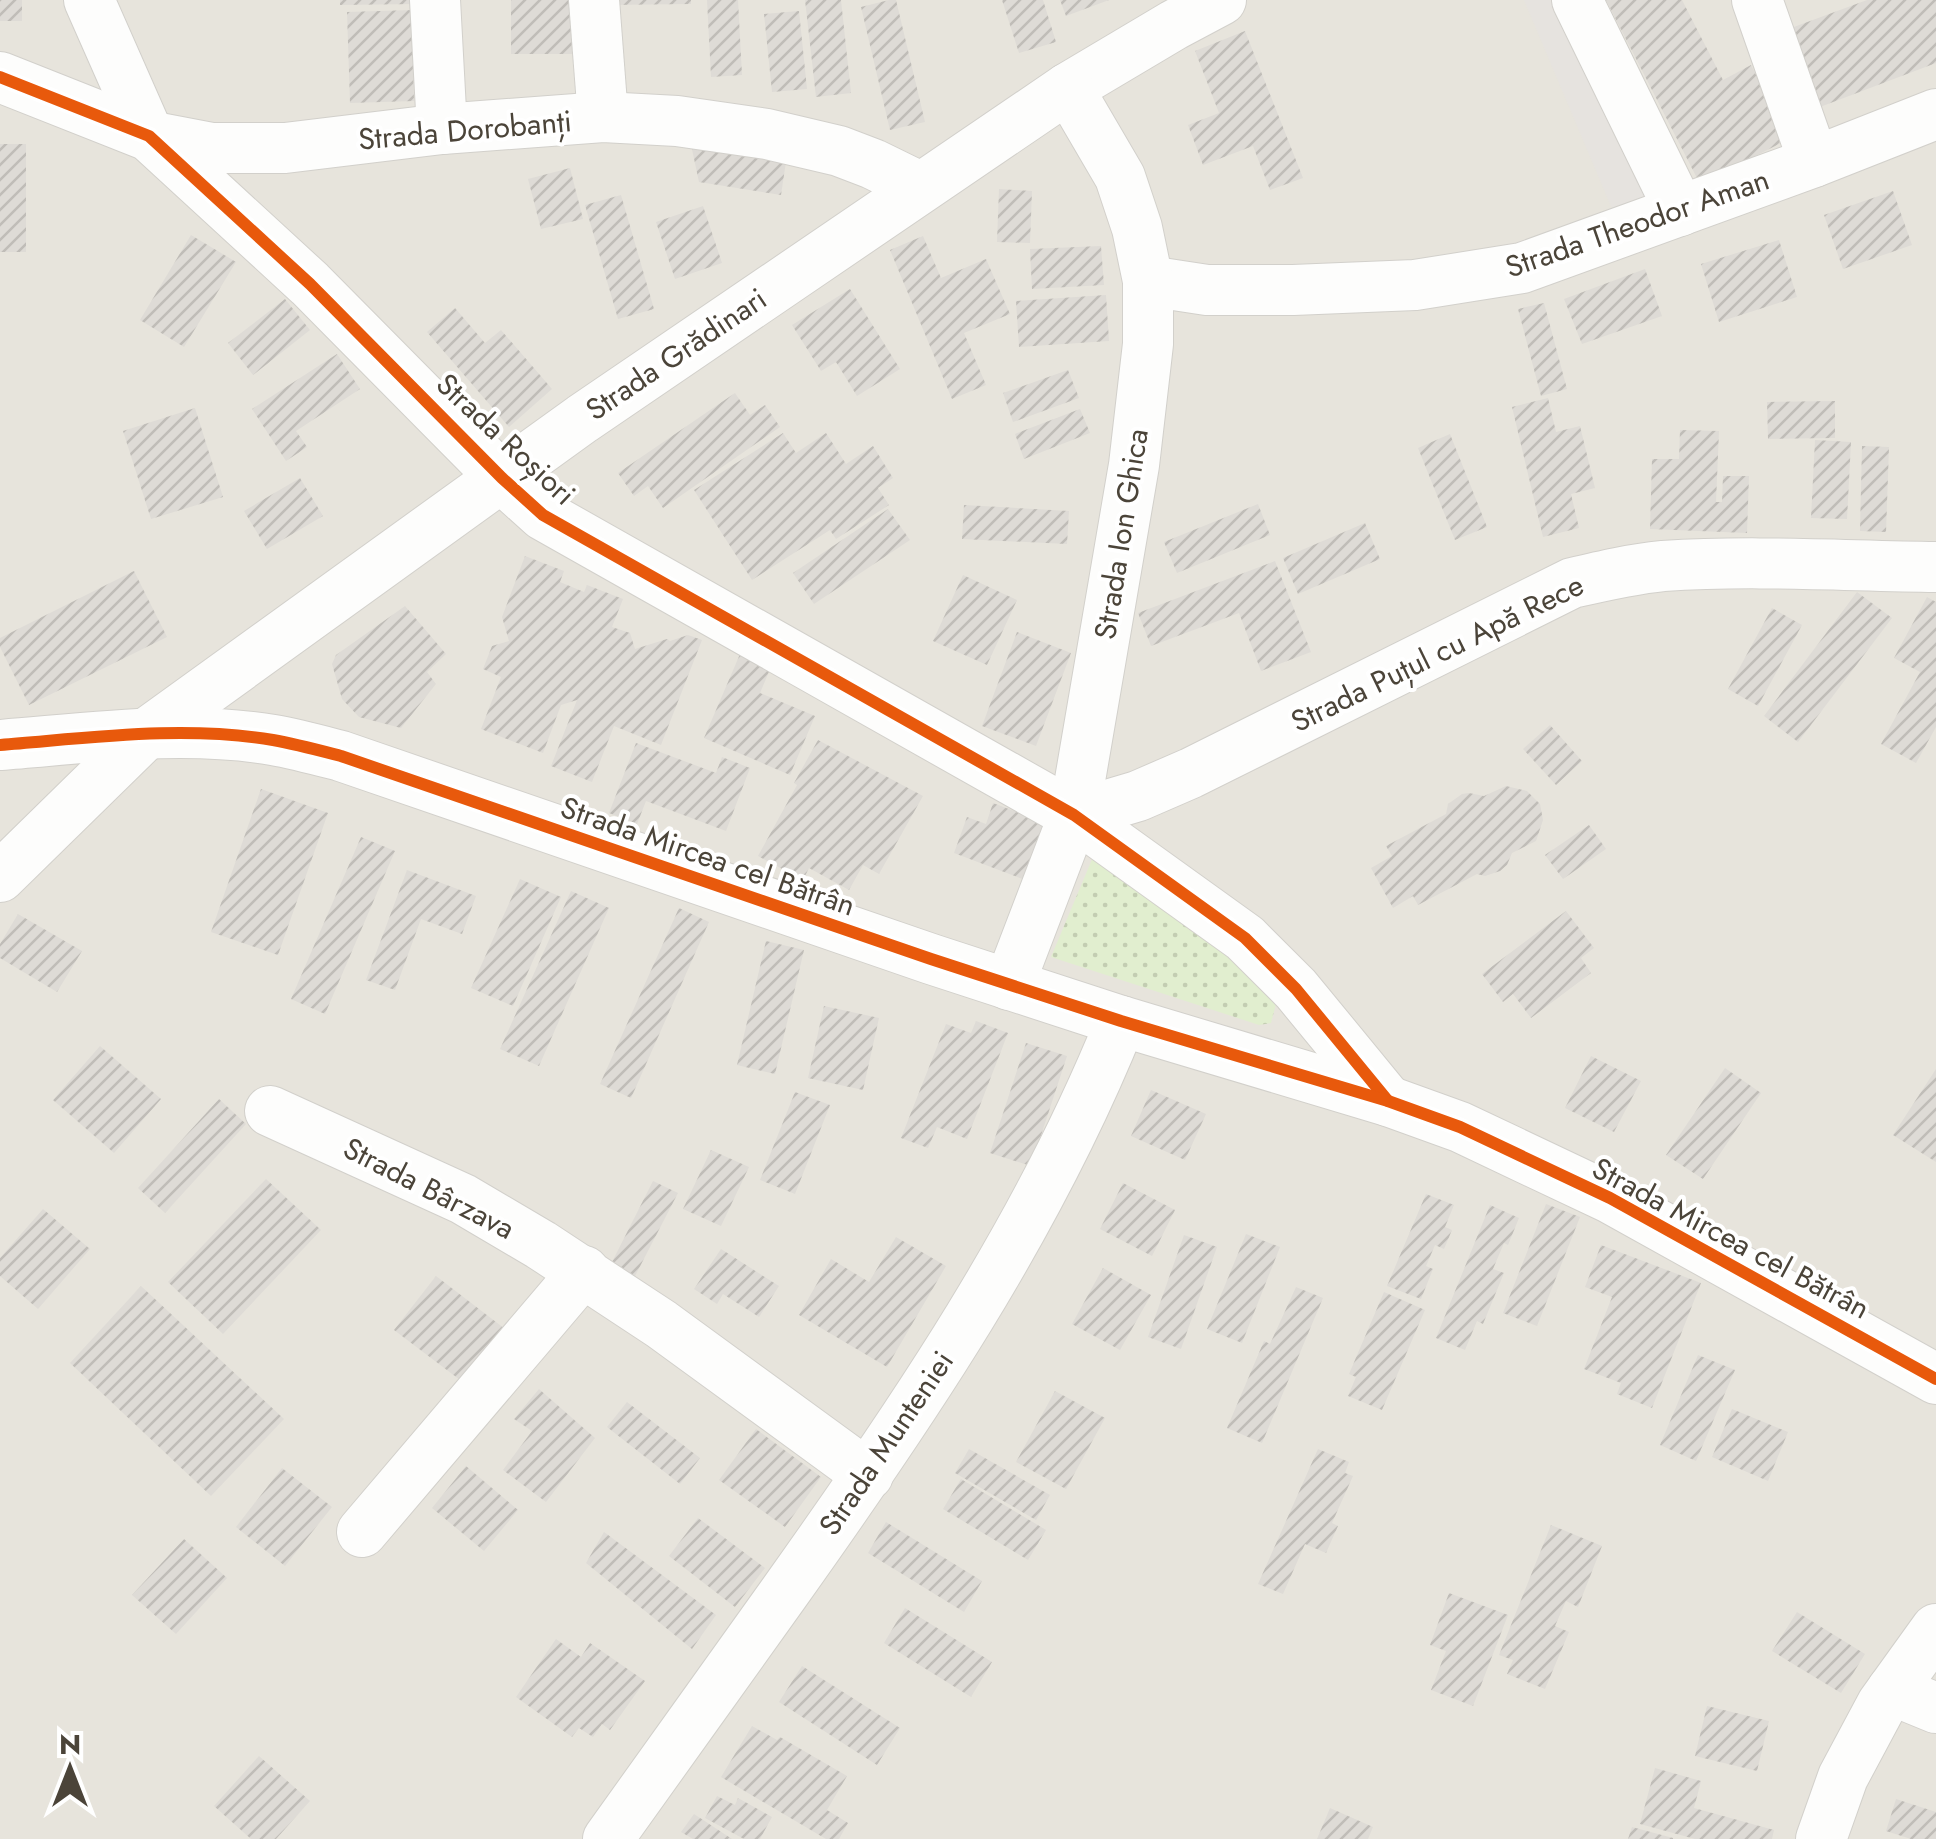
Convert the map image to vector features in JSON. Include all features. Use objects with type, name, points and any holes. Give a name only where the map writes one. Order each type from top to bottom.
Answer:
[{"type":"street","points":[[89,0],[148,136]]},
{"type":"street","points":[[434,0],[442,129]]},
{"type":"street","points":[[594,0],[602,117]]},
{"type":"street","name":"Strada Grădinari","points":[[0,877],[147,733],[582,418],[1068,88],[1221,0]]},
{"type":"street","points":[[1577,0],[1680,211]]},
{"type":"street","points":[[1756,0],[1814,162]]},
{"type":"street","name":"Strada Roșiori","points":[[0,77],[148,136],[310,284],[543,515],[1074,815]]},
{"type":"street","name":"Strada Ion Ghica","points":[[1009,984],[1074,815],[1134,465],[1148,344],[1148,281],[1137,228],[1120,177],[1068,88]]},
{"type":"street","name":"Strada Theodor Aman","points":[[1148,281],[1207,290],[1292,290],[1415,285],[1522,268],[1936,114]]},
{"type":"street","name":"Strada Dorobanți","points":[[148,136],[212,148],[285,148],[442,129],[602,117],[677,121],[767,134],[839,152],[920,187]]},
{"type":"street","name":"Strada Puțul cu Apă Rece","points":[[1074,815],[1138,796],[1191,773],[1572,583],[1620,572],[1678,566],[1936,567]]},
{"type":"street","name":"Strada Mircea cel Bătrân","points":[[0,746],[147,733],[215,734],[272,740],[341,756],[1009,984],[1460,1128],[1610,1198],[1936,1379]]},
{"type":"street","points":[[1074,815],[1245,938],[1296,989],[1388,1102]]},
{"type":"street","name":"Strada Munteniei","points":[[608,1839],[938,1370],[1028,1219],[1073,1132],[1121,1021]]},
{"type":"street","name":"Strada Bârzava","points":[[270,1111],[463,1199],[584,1272],[868,1474]]},
{"type":"street","points":[[362,1532],[584,1272]]},
{"type":"street","points":[[1821,1839],[1842,1777],[1882,1704],[1914,1699],[1936,1629]]},
{"type":"shaded area","points":[[0,0],[1936,0],[1936,1839],[0,1839]]},
{"type":"shaded area","points":[[1524,0],[1585,0],[1675,217],[1624,237]]},
{"type":"green space","points":[[1093,857],[1248,969],[1277,1000],[1271,1023],[1259,1025],[1051,957]]},
{"type":"building","points":[[0,0],[22,0],[22,21],[0,21]]},
{"type":"building","points":[[340,0],[418,0],[418,4],[340,5]]},
{"type":"building","points":[[511,0],[572,0],[573,54],[511,54]]},
{"type":"building","points":[[610,0],[691,0],[691,4],[610,5]]},
{"type":"building","points":[[707,0],[738,0],[742,75],[711,77]]},
{"type":"building","points":[[805,0],[841,0],[851,93],[816,97]]},
{"type":"building","points":[[896,0],[925,122],[890,130],[861,7]]},
{"type":"building","points":[[1002,0],[1043,0],[1056,42],[1019,53]]},
{"type":"building","points":[[1060,0],[1109,0],[1066,16]]},
{"type":"building","points":[[1606,0],[1682,0],[1723,80],[1751,65],[1789,139],[1700,184]]},
{"type":"building","points":[[1867,0],[1936,0],[1936,63],[1812,110],[1783,31]]},
{"type":"building","points":[[412,10],[414,101],[350,103],[347,12]]},
{"type":"building","points":[[799,11],[807,89],[772,92],[764,14]]},
{"type":"building","points":[[1245,31],[1303,178],[1270,190],[1253,146],[1203,165],[1188,125],[1219,113],[1195,51]]},
{"type":"building","points":[[690,140],[787,155],[781,195],[699,182]]},
{"type":"building","points":[[0,144],[26,144],[26,252],[0,252]]},
{"type":"building","points":[[570,168],[583,219],[541,229],[528,179]]},
{"type":"building","points":[[999,189],[1032,191],[1030,243],[997,242]]},
{"type":"building","points":[[1893,191],[1912,245],[1843,269],[1824,215]]},
{"type":"building","points":[[621,195],[654,309],[618,319],[585,205]]},
{"type":"building","points":[[703,206],[722,263],[675,279],[656,222]]},
{"type":"building","points":[[191,235],[236,262],[184,347],[140,320]]},
{"type":"building","points":[[923,236],[941,278],[986,259],[1010,314],[964,333],[986,385],[952,399],[890,250]]},
{"type":"building","points":[[1779,240],[1797,297],[1719,322],[1701,264]]},
{"type":"building","points":[[1101,246],[1104,285],[1032,289],[1030,249]]},
{"type":"building","points":[[1645,269],[1662,316],[1582,344],[1564,299]]},
{"type":"building","points":[[850,289],[900,369],[857,396],[836,362],[821,371],[792,325]]},
{"type":"building","points":[[1106,295],[1109,341],[1019,347],[1016,301]]},
{"type":"building","points":[[285,299],[310,330],[253,375],[228,343]]},
{"type":"building","points":[[1544,303],[1567,389],[1541,396],[1518,309]]},
{"type":"building","points":[[455,308],[485,343],[501,330],[552,389],[509,427],[427,332]]},
{"type":"building","points":[[337,354],[360,389],[296,431],[307,447],[286,461],[252,409]]},
{"type":"building","points":[[1068,370],[1079,398],[1013,422],[1003,393]]},
{"type":"building","points":[[735,393],[750,415],[765,405],[780,427],[663,508],[648,486],[634,496],[618,473]]},
{"type":"building","points":[[1548,398],[1556,432],[1580,426],[1595,488],[1571,494],[1579,528],[1543,537],[1512,407]]},
{"type":"building","points":[[1835,401],[1835,438],[1768,439],[1767,402]]},
{"type":"building","points":[[195,408],[223,497],[151,519],[123,431]]},
{"type":"building","points":[[1080,409],[1090,433],[1024,459],[1015,434]]},
{"type":"building","points":[[1680,430],[1719,431],[1716,502],[1722,502],[1723,476],[1749,476],[1747,533],[1650,529],[1652,459],[1679,459]]},
{"type":"building","points":[[783,433],[796,453],[826,433],[846,464],[873,446],[893,478],[878,488],[889,505],[836,539],[830,530],[752,580],[694,490]]},
{"type":"building","points":[[1450,434],[1487,527],[1455,540],[1418,448]]},
{"type":"building","points":[[1815,440],[1851,442],[1847,519],[1811,518]]},
{"type":"building","points":[[1862,446],[1889,447],[1886,532],[1860,531]]},
{"type":"building","points":[[300,478],[323,516],[267,549],[244,511]]},
{"type":"building","points":[[1258,504],[1270,535],[1177,573],[1164,542]]},
{"type":"building","points":[[964,505],[1069,511],[1067,544],[962,539]]},
{"type":"building","points":[[888,509],[910,540],[814,604],[793,573]]},
{"type":"building","points":[[1365,523],[1380,559],[1298,594],[1283,558]]},
{"type":"building","points":[[525,556],[564,571],[560,582],[584,592],[587,585],[623,599],[612,627],[630,633],[635,649],[688,635],[702,640],[661,745],[614,726],[592,782],[551,766],[577,700],[561,705],[543,753],[481,729],[501,677],[483,669],[492,646],[509,641],[502,617]]},
{"type":"building","points":[[1275,561],[1311,652],[1261,671],[1239,613],[1151,646],[1138,613]]},
{"type":"building","points":[[134,571],[167,637],[29,705],[0,647],[0,638]]},
{"type":"building","points":[[963,575],[1017,600],[987,665],[933,641]]},
{"type":"building","points":[[1857,592],[1892,618],[1798,742],[1764,716]]},
{"type":"building","points":[[1927,597],[1936,602],[1936,727],[1916,763],[1881,744],[1920,672],[1894,658]]},
{"type":"building","points":[[405,606],[446,654],[427,672],[436,684],[401,728],[359,717],[342,699],[332,664],[336,655]]},
{"type":"building","points":[[1772,608],[1802,625],[1758,706],[1728,689]]},
{"type":"building","points":[[1017,632],[1071,653],[1036,746],[982,726]]},
{"type":"building","points":[[740,654],[771,667],[760,693],[815,716],[790,775],[704,738]]},
{"type":"building","points":[[1550,725],[1582,761],[1556,785],[1523,749]]},
{"type":"building","points":[[818,740],[923,796],[879,874],[863,865],[849,890],[809,868],[803,880],[758,856]]},
{"type":"building","points":[[636,743],[716,773],[722,757],[750,768],[726,831],[646,801],[637,824],[609,813]]},
{"type":"building","points":[[1506,786],[1527,791],[1540,804],[1543,820],[1536,841],[1512,853],[1500,871],[1485,876],[1477,874],[1418,905],[1413,896],[1393,908],[1371,868],[1392,856],[1386,846],[1446,814],[1448,804],[1462,794],[1484,796]]},
{"type":"building","points":[[261,789],[328,813],[278,955],[211,932]]},
{"type":"building","points":[[993,803],[1046,823],[1025,880],[954,853],[967,817],[986,824]]},
{"type":"building","points":[[1589,825],[1606,849],[1563,879],[1545,855]]},
{"type":"building","points":[[361,837],[395,851],[325,1014],[291,999]]},
{"type":"building","points":[[407,870],[476,896],[462,934],[421,919],[395,990],[366,980]]},
{"type":"building","points":[[520,879],[561,897],[513,1006],[471,988]]},
{"type":"building","points":[[571,891],[609,908],[539,1066],[500,1049]]},
{"type":"building","points":[[679,908],[709,922],[631,1098],[600,1084]]},
{"type":"building","points":[[1566,911],[1594,948],[1581,958],[1591,973],[1531,1018],[1513,994],[1503,1002],[1482,974]]},
{"type":"building","points":[[18,914],[82,951],[57,992],[0,958],[0,944]]},
{"type":"building","points":[[766,941],[804,950],[775,1074],[737,1065]]},
{"type":"building","points":[[824,1006],[879,1018],[863,1090],[808,1078]]},
{"type":"building","points":[[976,1021],[1008,1033],[967,1139],[937,1127],[928,1148],[901,1138],[946,1024],[971,1033]]},
{"type":"building","points":[[1026,1043],[1067,1056],[1031,1166],[990,1153]]},
{"type":"building","points":[[100,1046],[161,1099],[114,1153],[53,1100]]},
{"type":"building","points":[[1591,1056],[1641,1081],[1614,1132],[1565,1108]]},
{"type":"building","points":[[1725,1068],[1761,1093],[1703,1179],[1666,1155]]},
{"type":"building","points":[[1936,1069],[1936,1162],[1893,1135]]},
{"type":"building","points":[[1151,1090],[1206,1114],[1185,1160],[1131,1136]]},
{"type":"building","points":[[795,1092],[830,1105],[795,1194],[760,1180]]},
{"type":"building","points":[[219,1099],[246,1124],[165,1213],[138,1188]]},
{"type":"building","points":[[711,1150],[749,1167],[721,1226],[683,1209]]},
{"type":"building","points":[[266,1179],[321,1230],[223,1334],[168,1282]]},
{"type":"building","points":[[653,1181],[678,1193],[634,1278],[610,1266]]},
{"type":"building","points":[[1123,1183],[1175,1210],[1152,1256],[1100,1229]]},
{"type":"building","points":[[1426,1194],[1454,1205],[1445,1227],[1452,1230],[1444,1249],[1435,1245],[1426,1266],[1433,1269],[1421,1299],[1387,1286]]},
{"type":"building","points":[[1546,1204],[1580,1217],[1537,1326],[1503,1313]]},
{"type":"building","points":[[1490,1205],[1519,1218],[1493,1269],[1504,1273],[1483,1324],[1477,1321],[1465,1350],[1436,1338]]},
{"type":"building","points":[[43,1209],[90,1249],[38,1309],[0,1276],[0,1258]]},
{"type":"building","points":[[1246,1234],[1280,1247],[1242,1343],[1207,1329]]},
{"type":"building","points":[[1184,1235],[1217,1247],[1181,1349],[1148,1337]]},
{"type":"building","points":[[896,1237],[946,1266],[887,1367],[799,1315],[831,1259],[869,1282]]},
{"type":"building","points":[[1601,1245],[1701,1283],[1652,1408],[1617,1394],[1621,1383],[1584,1369],[1612,1297],[1585,1287]]},
{"type":"building","points":[[721,1249],[779,1286],[759,1317],[723,1294],[717,1304],[694,1289]]},
{"type":"building","points":[[1103,1268],[1151,1295],[1120,1350],[1072,1324]]},
{"type":"building","points":[[436,1276],[509,1332],[468,1386],[394,1330]]},
{"type":"building","points":[[141,1286],[284,1419],[211,1496],[70,1363]]},
{"type":"building","points":[[1296,1287],[1323,1298],[1262,1443],[1227,1428],[1264,1341],[1270,1344]]},
{"type":"building","points":[[1384,1292],[1425,1310],[1382,1410],[1348,1396],[1356,1377],[1349,1374]]},
{"type":"building","points":[[1698,1355],[1735,1370],[1696,1461],[1660,1445]]},
{"type":"building","points":[[539,1389],[595,1438],[546,1502],[503,1470],[532,1431],[514,1419]]},
{"type":"building","points":[[1055,1391],[1105,1418],[1066,1489],[1016,1462]]},
{"type":"building","points":[[627,1402],[700,1458],[680,1484],[607,1427]]},
{"type":"building","points":[[1732,1409],[1788,1432],[1768,1481],[1712,1457]]},
{"type":"building","points":[[756,1429],[821,1477],[785,1527],[719,1480]]},
{"type":"building","points":[[969,1449],[1050,1495],[1036,1520],[955,1473]]},
{"type":"building","points":[[1318,1449],[1349,1462],[1345,1473],[1353,1476],[1332,1523],[1338,1526],[1326,1553],[1305,1544],[1283,1594],[1258,1584]]},
{"type":"building","points":[[466,1466],[518,1510],[484,1551],[432,1508]]},
{"type":"building","points":[[282,1468],[332,1507],[285,1566],[236,1527]]},
{"type":"building","points":[[961,1479],[1046,1530],[1028,1560],[943,1509]]},
{"type":"building","points":[[698,1518],[765,1568],[735,1607],[669,1556]]},
{"type":"building","points":[[886,1522],[982,1581],[964,1612],[868,1553]]},
{"type":"building","points":[[1551,1525],[1602,1546],[1578,1607],[1566,1601],[1555,1626],[1569,1632],[1545,1689],[1507,1674],[1513,1660],[1499,1655]]},
{"type":"building","points":[[604,1532],[716,1615],[692,1649],[586,1563]]},
{"type":"building","points":[[184,1539],[227,1578],[176,1634],[132,1595]]},
{"type":"building","points":[[1449,1593],[1508,1615],[1473,1706],[1431,1690],[1446,1651],[1430,1645]]},
{"type":"building","points":[[905,1608],[992,1662],[971,1697],[884,1643]]},
{"type":"building","points":[[1797,1612],[1865,1654],[1841,1693],[1772,1651]]},
{"type":"building","points":[[556,1639],[581,1657],[590,1643],[645,1681],[610,1730],[602,1724],[593,1737],[579,1728],[572,1737],[516,1697]]},
{"type":"building","points":[[802,1666],[900,1728],[877,1765],[779,1702]]},
{"type":"building","points":[[1707,1706],[1769,1721],[1757,1771],[1695,1756]]},
{"type":"building","points":[[752,1726],[777,1740],[780,1737],[847,1776],[827,1810],[848,1823],[839,1839],[826,1839],[721,1777]]},
{"type":"building","points":[[259,1756],[310,1801],[276,1839],[251,1839],[214,1806]]},
{"type":"building","points":[[1655,1768],[1701,1781],[1694,1808],[1774,1830],[1772,1839],[1695,1839],[1640,1824]]},
{"type":"building","points":[[717,1796],[735,1805],[738,1798],[772,1817],[760,1839],[744,1839],[705,1818]]},
{"type":"building","points":[[1896,1799],[1936,1812],[1936,1839],[1911,1839],[1886,1831]]},
{"type":"building","points":[[1330,1808],[1373,1827],[1368,1839],[1317,1839]]},
{"type":"building","points":[[694,1814],[732,1839],[693,1839],[681,1832]]},
{"type":"building","points":[[1632,1827],[1673,1838],[1673,1839],[1628,1839]]},
{"type":"cycle path","points":[[0,77],[149,136],[310,284],[543,515],[1074,815],[1245,938],[1296,989],[1388,1101]]},
{"type":"cycle path","points":[[0,745],[136,734],[205,733],[273,740],[341,756],[931,959],[1460,1127],[1610,1198],[1936,1379]]}]
